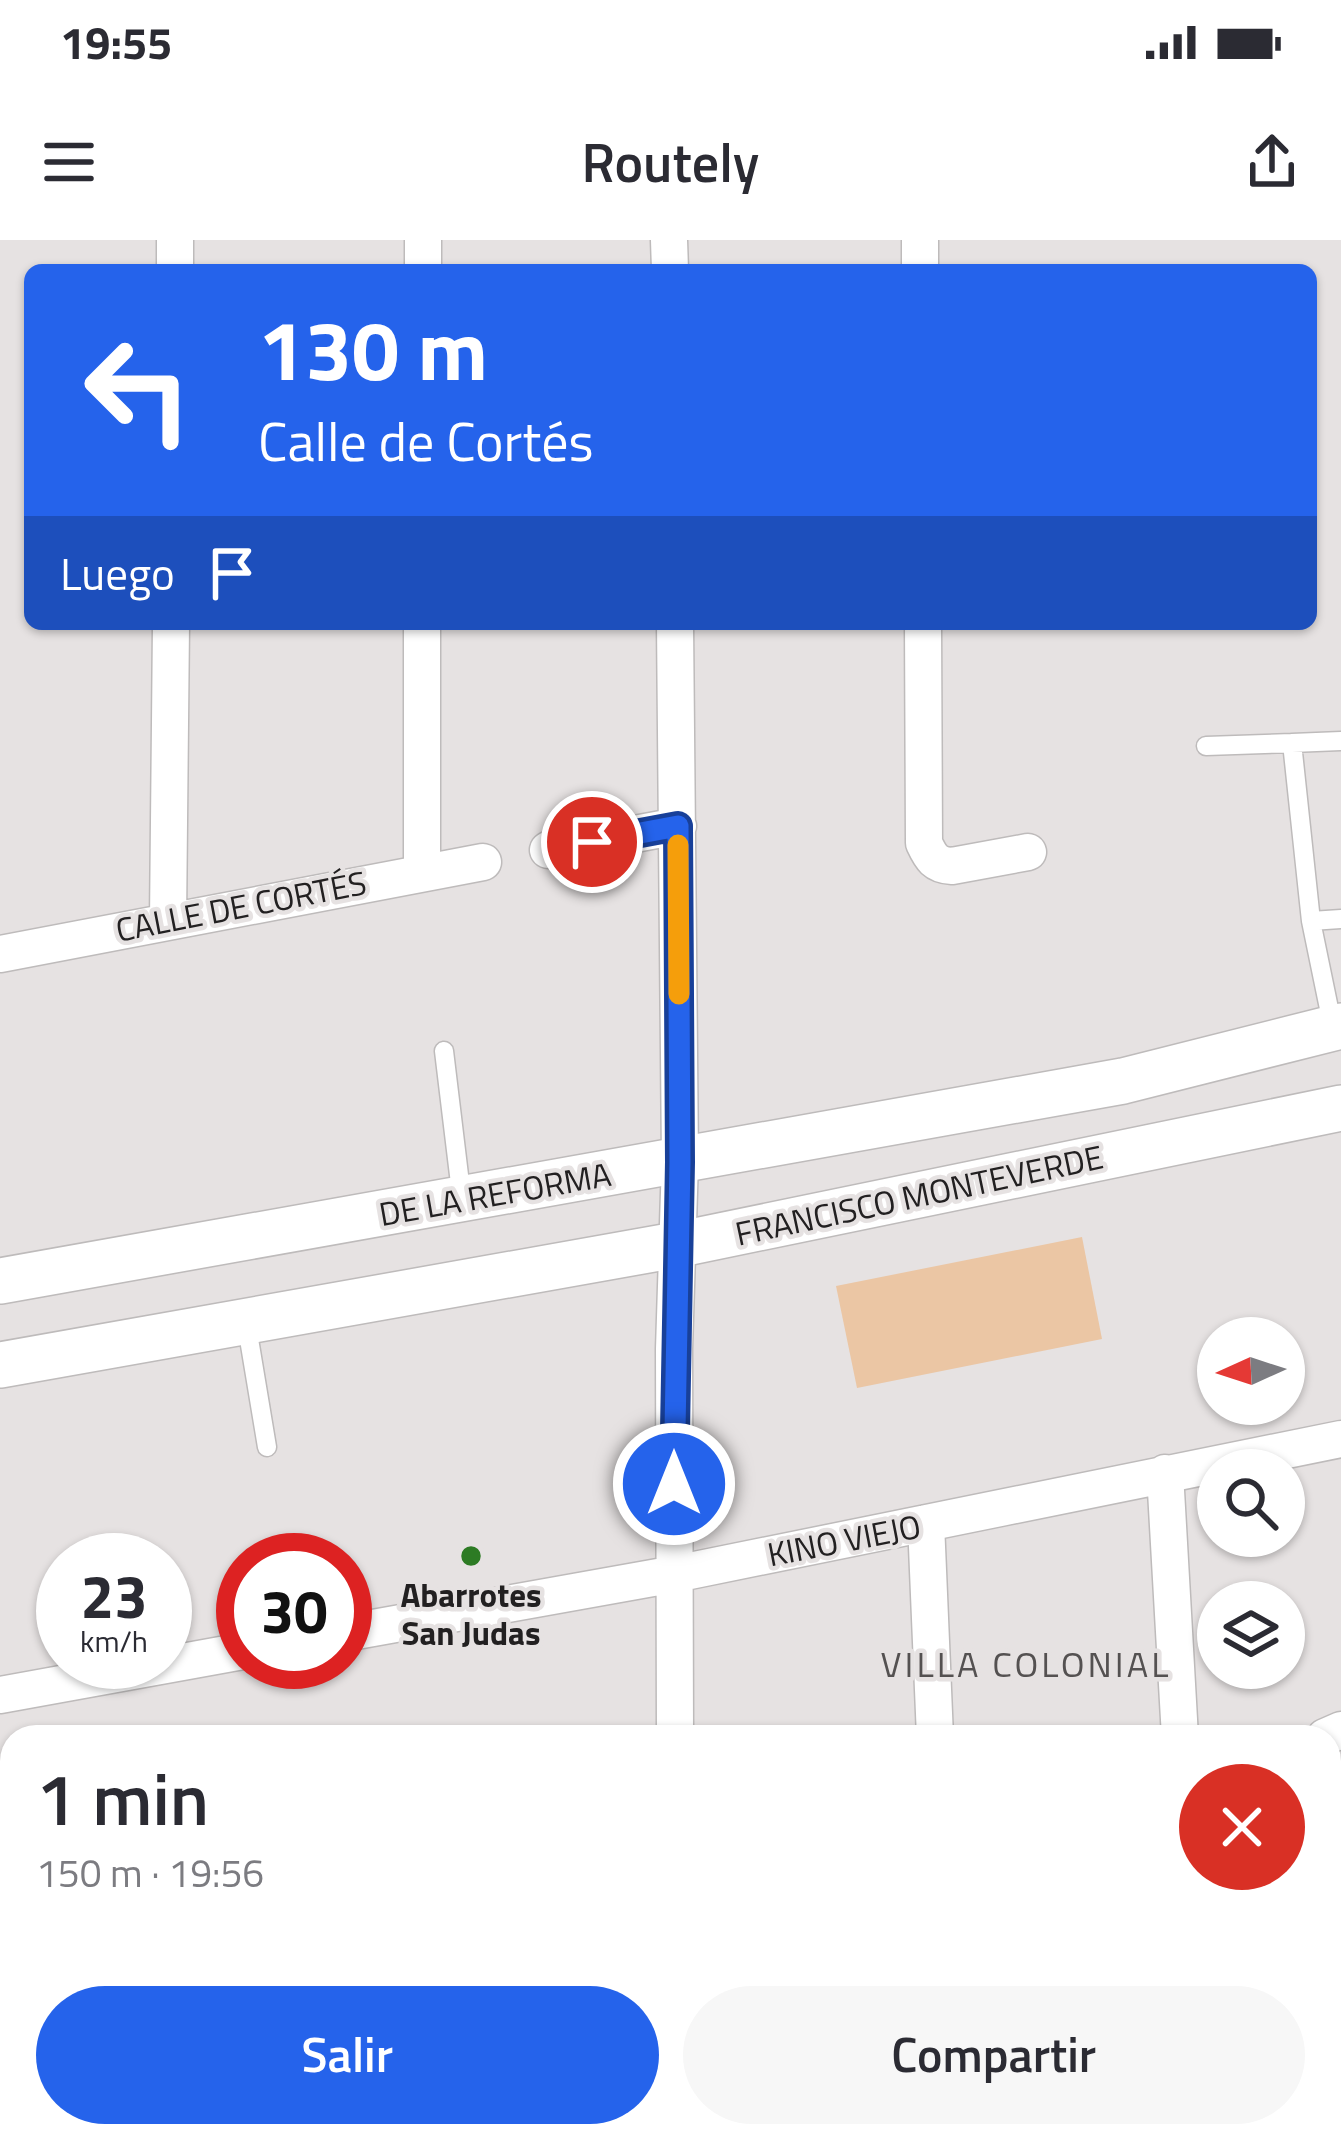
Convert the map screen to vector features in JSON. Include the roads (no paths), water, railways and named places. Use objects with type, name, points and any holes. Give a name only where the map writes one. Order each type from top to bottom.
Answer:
[{"type":"street","points":[[168,921],[171,630]]},
{"type":"street","points":[[422,630],[422,871]]},
{"type":"street","points":[[675,630],[680,1162],[675,1725]]},
{"type":"street","points":[[923,630],[924,843],[940,865],[1028,852]]},
{"type":"street","points":[[548,850],[678,826]]},
{"type":"street","name":"CALLE DE CORTÉS","points":[[0,954],[483,862]]},
{"type":"street","name":"DE LA REFORMA","points":[[0,1281],[1123,1081],[1337,1027]]},
{"type":"street","name":"FRANCISCO MONTEVERDE","points":[[0,1365],[676,1245],[1341,1108]]},
{"type":"street","name":"KINO VIEJO","points":[[372,1628],[675,1574],[1341,1439]]},
{"type":"street","points":[[1166,1473],[1179,1725]]},
{"type":"street","points":[[926,1523],[934,1725]]},
{"type":"street","points":[[0,1695],[216,1657]]},
{"type":"lane","points":[[1206,746],[1341,740]]},
{"type":"lane","points":[[1292,743],[1311,921],[1337,1027]]},
{"type":"lane","points":[[1311,921],[1341,919]]},
{"type":"lane","points":[[444,1051],[462,1200]]},
{"type":"lane","points":[[246,1322],[267,1447]]},
{"type":"place","name":"Abarrotes San Judas","points":[[471,1556]]},
{"type":"district","name":"VILLA COLONIAL","points":[[1026,1664]]}]
